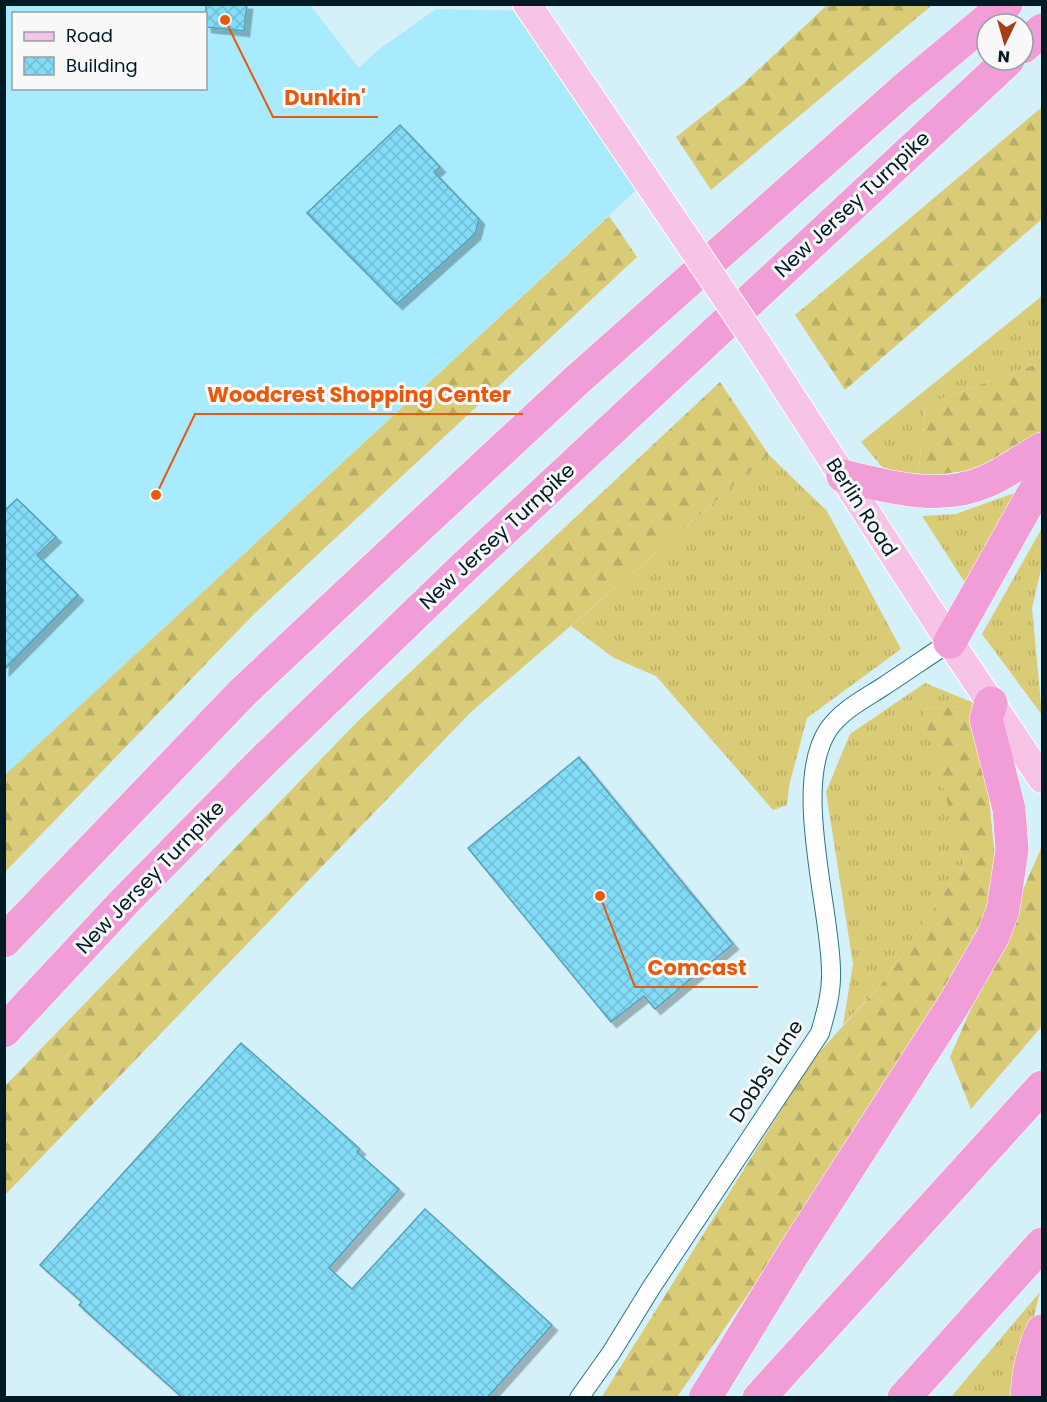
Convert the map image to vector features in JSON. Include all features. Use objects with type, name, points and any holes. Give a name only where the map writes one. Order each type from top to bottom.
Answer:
[{"type":"highway","points":[[4,942],[242,693],[405,540],[576,380],[902,91],[1006,4]]},
{"type":"highway","name":"New Jersey Turnpike","points":[[4,1030],[124,902],[261,763],[464,567],[995,72]]},
{"type":"highway","points":[[843,476],[914,491],[942,492],[964,489],[987,481],[1042,449]]},
{"type":"highway","points":[[950,642],[1042,478]]},
{"type":"highway","points":[[705,1398],[793,1254],[954,1004],[993,936],[1003,910],[1012,850],[1009,809],[986,719],[992,704]]},
{"type":"highway","points":[[759,1398],[1042,1087]]},
{"type":"highway","points":[[904,1398],[1042,1244]]},
{"type":"highway","points":[[1027,1398],[1028,1375],[1036,1343],[1042,1331]]},
{"type":"main road","name":"Berlin Road","points":[[527,4],[758,345],[950,642],[1042,779]]},
{"type":"street","name":"Dobbs Lane","points":[[579,1398],[611,1353],[651,1288],[820,1032],[829,1003],[831,969],[813,821],[813,774],[819,750],[828,730],[843,713],[950,642]]},
{"type":"shaded area","points":[[5,5],[310,5],[359,68],[377,51],[436,9],[532,11],[647,180],[5,775]]},
{"type":"green space","points":[[827,5],[932,5],[711,190],[676,137],[742,85]]},
{"type":"green space","points":[[1042,107],[1042,219],[845,390],[795,315]]},
{"type":"green space","points":[[609,216],[637,257],[253,615],[5,872],[5,775]]},
{"type":"green space","points":[[1042,296],[1042,362],[925,405],[918,477],[882,467],[861,442]]},
{"type":"green space","points":[[1042,362],[1042,431],[982,469],[918,477],[925,405]]},
{"type":"green space","points":[[720,382],[769,455],[472,711],[5,1195],[5,1086],[358,721]]},
{"type":"green space","points":[[769,455],[827,511],[901,649],[807,718],[789,786],[787,805],[773,810],[656,676],[614,658],[571,626]]},
{"type":"green space","points":[[1017,492],[971,592],[922,516],[956,514]]},
{"type":"green space","points":[[1042,528],[1042,565],[1032,608],[1042,715],[982,634]]},
{"type":"green space","points":[[925,683],[979,705],[923,709],[964,864],[885,980],[843,1025],[853,964],[826,792],[850,734]]},
{"type":"green space","points":[[979,705],[999,894],[875,1111],[677,1397],[601,1398],[813,1059],[885,980],[964,864],[922,709]]},
{"type":"green space","points":[[1042,846],[1042,1026],[971,1109],[950,1057]]},
{"type":"green space","points":[[1040,1292],[1014,1397],[951,1397]]},
{"type":"building","points":[[206,4],[247,4],[244,31],[207,27]]},
{"type":"building","points":[[400,125],[440,167],[434,172],[479,219],[475,234],[397,304],[307,213]]},
{"type":"building","points":[[17,499],[56,537],[37,555],[78,595],[4,670],[4,511]]},
{"type":"building","points":[[579,757],[733,944],[655,1009],[644,996],[611,1022],[468,848]]},
{"type":"building","points":[[241,1043],[360,1149],[357,1152],[399,1189],[329,1268],[352,1289],[425,1209],[552,1325],[487,1398],[183,1398],[79,1305],[82,1302],[40,1265]]},
{"type":"place","name":"Dunkin'","points":[[225,20]]},
{"type":"place","name":"Woodcrest Shopping Center","points":[[156,495]]},
{"type":"place","name":"Comcast","points":[[600,896]]}]
